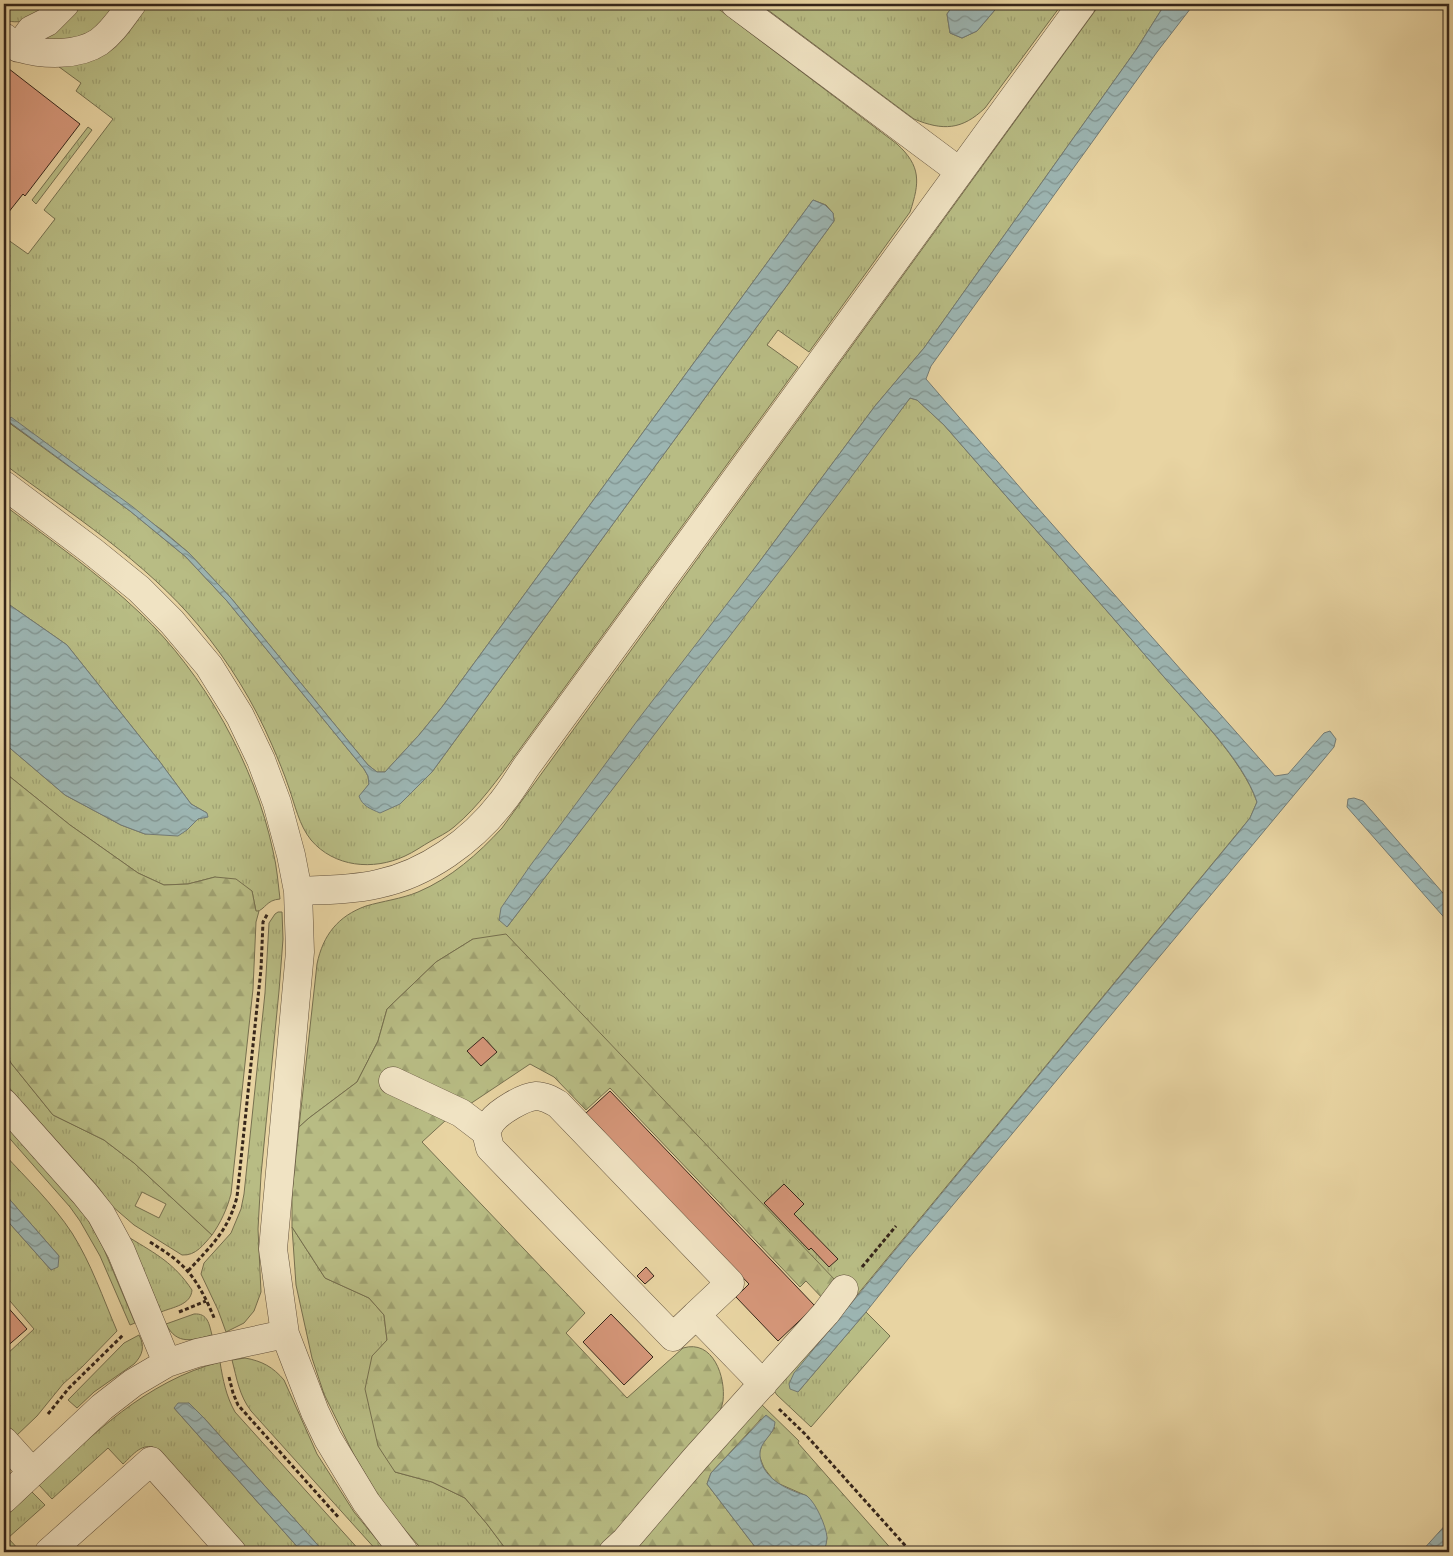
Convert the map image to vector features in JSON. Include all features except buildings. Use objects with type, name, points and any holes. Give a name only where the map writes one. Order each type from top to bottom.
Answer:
[{"type":"street","points":[[11,42],[47,22],[65,4]]},
{"type":"street","points":[[11,42],[47,52],[66,53],[84,49],[98,43],[110,33],[132,4]]},
{"type":"street","points":[[736,4],[959,171]]},
{"type":"street","points":[[298,898],[368,886],[404,877],[432,863],[466,840],[502,802],[1082,4]]},
{"type":"street","points":[[4,485],[139,589],[172,622],[209,666],[240,716],[261,760],[277,803],[291,856],[298,898],[300,952],[273,1249],[285,1334],[315,1412],[328,1439],[366,1502],[404,1552]]},
{"type":"street","points":[[393,1081],[461,1113],[486,1132],[490,1148],[673,1337],[730,1283],[558,1104],[545,1097],[534,1096],[521,1100],[503,1111],[492,1121],[486,1132]]},
{"type":"street","points":[[4,1103],[101,1214],[121,1251],[166,1363]]},
{"type":"street","points":[[612,1552],[625,1541],[695,1459],[826,1313],[844,1289]]},
{"type":"street","points":[[696,1315],[760,1387]]},
{"type":"street","points":[[4,1499],[102,1407],[134,1383],[166,1363],[196,1353],[285,1334]]},
{"type":"street","points":[[4,1441],[32,1472]]},
{"type":"street","points":[[49,1552],[151,1461],[232,1552]]},
{"type":"path","points":[[188,1271],[227,1226],[237,1197],[260,978],[263,922],[273,907],[298,898]]},
{"type":"path","points":[[844,1289],[896,1226]]},
{"type":"path","points":[[760,1387],[911,1552]]},
{"type":"green space","points":[[4,4],[52,4],[30,19],[11,22],[4,20]]},
{"type":"green space","points":[[81,4],[119,4],[91,35],[55,41],[41,37],[74,7]]},
{"type":"green space","points":[[143,4],[712,4],[897,144],[911,160],[914,167],[917,183],[916,192],[910,212],[809,352],[778,330],[767,345],[798,367],[488,792],[454,827],[412,853],[380,864],[355,864],[331,856],[311,840],[303,828],[279,761],[265,729],[240,683],[210,640],[178,602],[106,539],[4,464],[4,237],[28,254],[55,219],[44,210],[113,119],[76,91],[81,83],[51,61]],"holes":[[[813,200],[826,205],[833,213],[834,221],[432,772],[360,796],[369,784],[368,776],[364,769],[227,601],[186,557],[130,511],[8,422],[162,530],[189,553],[231,598],[368,765],[377,772],[385,772],[442,707]]]},
{"type":"green space","points":[[760,4],[954,4],[947,14],[950,33],[962,38],[977,31],[1000,4],[1062,4],[985,108],[968,121],[943,127],[914,119]]},
{"type":"green space","points":[[1100,4],[1165,4],[1136,50],[924,348],[875,406],[760,561],[507,927],[910,398],[917,400],[944,425],[1216,736],[1240,769],[1257,802],[1250,818],[848,1306],[798,1392],[866,1312],[890,1336],[811,1427],[772,1388],[851,1296],[473,939],[436,962],[387,1009],[378,1041],[357,1082],[299,1127],[317,964],[323,944],[333,928],[347,915],[366,906],[418,892],[442,880],[483,847],[502,828]]},
{"type":"green space","points":[[88,127],[92,130],[36,204],[32,200]]},
{"type":"green space","points":[[4,505],[91,570],[124,598],[163,637],[185,663],[224,722],[254,786],[273,851],[280,899],[272,901],[256,912],[252,891],[215,877],[188,884],[164,885],[138,873],[70,825],[4,772],[4,743],[65,795],[121,825],[145,834],[187,830],[207,813],[191,804],[67,645],[4,601]]},
{"type":"green space","points":[[4,772],[70,825],[138,873],[164,885],[188,884],[215,877],[236,879],[252,891],[256,911],[259,911],[256,922],[253,989],[231,1194],[228,1205],[212,1235],[134,1163],[104,1140],[53,1115],[11,1063],[4,1048]]},
{"type":"green space","points":[[278,912],[282,912],[283,939],[261,1175],[258,1229],[261,1292],[254,1311],[244,1323],[226,1332],[201,1274],[204,1263],[231,1233],[241,1209],[265,993],[269,923]]},
{"type":"green space","points":[[506,934],[835,1280],[825,1301],[806,1281],[800,1287],[610,1088],[586,1110],[554,1077],[530,1064],[446,1120],[422,1142],[585,1313],[566,1333],[627,1398],[683,1348],[693,1347],[702,1349],[710,1354],[720,1371],[723,1401],[721,1410],[714,1423],[616,1537],[599,1552],[508,1552],[465,1498],[432,1482],[395,1472],[378,1446],[365,1389],[372,1356],[387,1340],[384,1315],[369,1298],[325,1278],[292,1227],[292,1194],[299,1127],[357,1082],[378,1041],[387,1009],[436,962],[473,939]]},
{"type":"green space","points":[[4,1048],[11,1063],[53,1115],[104,1140],[134,1163],[212,1235],[196,1251],[191,1254],[182,1255],[134,1225],[112,1206],[98,1187],[4,1082]],"holes":[[[142,1192],[166,1204],[159,1218],[135,1206]]]},
{"type":"green space","points":[[4,1124],[88,1220],[103,1247],[135,1323],[130,1325],[100,1256],[80,1221],[4,1132]]},
{"type":"green space","points":[[4,1154],[65,1222],[91,1268],[117,1331],[63,1384],[37,1416],[15,1437],[4,1425],[4,1362],[8,1358],[6,1355],[34,1329],[4,1294],[4,1217],[51,1270],[59,1256],[4,1193]]},
{"type":"green space","points":[[292,1227],[325,1278],[369,1298],[384,1315],[387,1340],[372,1357],[395,1472],[432,1482],[465,1498],[508,1552],[424,1552],[377,1494],[353,1453],[324,1394],[312,1358],[296,1285]]},
{"type":"green space","points":[[130,1238],[164,1260],[185,1281],[192,1290],[191,1295],[185,1302],[161,1312]]},
{"type":"green space","points":[[194,1314],[205,1317],[209,1323],[212,1335],[186,1340],[175,1336],[166,1324]]},
{"type":"green space","points":[[139,1335],[142,1350],[134,1364],[94,1392],[77,1408],[68,1400],[124,1343]]},
{"type":"green space","points":[[245,1358],[267,1365],[284,1380],[317,1454],[354,1512],[387,1552],[378,1552],[251,1411],[241,1393],[232,1360]]},
{"type":"green space","points":[[220,1362],[227,1394],[235,1412],[361,1552],[324,1552],[189,1403],[174,1408],[302,1552],[248,1552],[153,1447],[140,1449],[123,1464],[108,1448],[52,1499],[39,1485],[100,1429],[144,1396],[168,1382]]},
{"type":"green space","points":[[760,1403],[799,1441],[798,1443],[894,1552],[824,1552],[827,1538],[807,1496],[775,1482],[764,1468],[759,1455],[762,1444],[775,1428],[761,1419],[711,1473],[707,1484],[759,1552],[626,1552]]},
{"type":"green space","points":[[32,1492],[45,1505],[8,1538],[21,1552],[6,1552],[4,1550],[4,1518]]},
{"type":"water","points":[[954,4],[1000,4],[977,31],[962,38],[950,33],[947,14]]},
{"type":"water","points":[[1165,4],[1194,4],[1157,52],[931,366],[926,379],[1275,776],[1288,774],[1324,733],[1330,731],[1336,739],[1334,747],[798,1392],[790,1389],[789,1384],[794,1373],[1250,818],[1257,802],[1241,769],[1216,736],[944,425],[917,400],[910,398],[507,927],[499,920],[501,908],[640,717],[760,561],[875,406],[924,348],[1136,50]]},
{"type":"water","points":[[813,200],[825,205],[833,213],[834,221],[432,772],[400,804],[380,813],[365,805],[360,799],[359,796],[369,784],[368,776],[364,769],[227,601],[186,557],[130,511],[8,421],[11,417],[133,507],[189,553],[231,598],[368,765],[377,772],[385,772],[442,707]]},
{"type":"water","points":[[4,601],[67,645],[191,804],[207,813],[208,817],[198,819],[178,836],[145,834],[121,825],[65,795],[4,743]]},
{"type":"water","points":[[1354,798],[1363,801],[1449,900],[1449,923],[1347,807],[1348,799]]},
{"type":"water","points":[[4,1193],[59,1256],[58,1267],[51,1270],[4,1217]]},
{"type":"water","points":[[178,1403],[189,1403],[204,1418],[324,1552],[302,1552],[174,1408]]},
{"type":"water","points":[[766,1415],[775,1422],[760,1451],[761,1463],[773,1479],[784,1487],[807,1496],[814,1504],[823,1521],[826,1532],[827,1539],[824,1552],[759,1552],[707,1484],[711,1473]]},
{"type":"water","points":[[1449,1521],[1449,1552],[1421,1552]]}]
